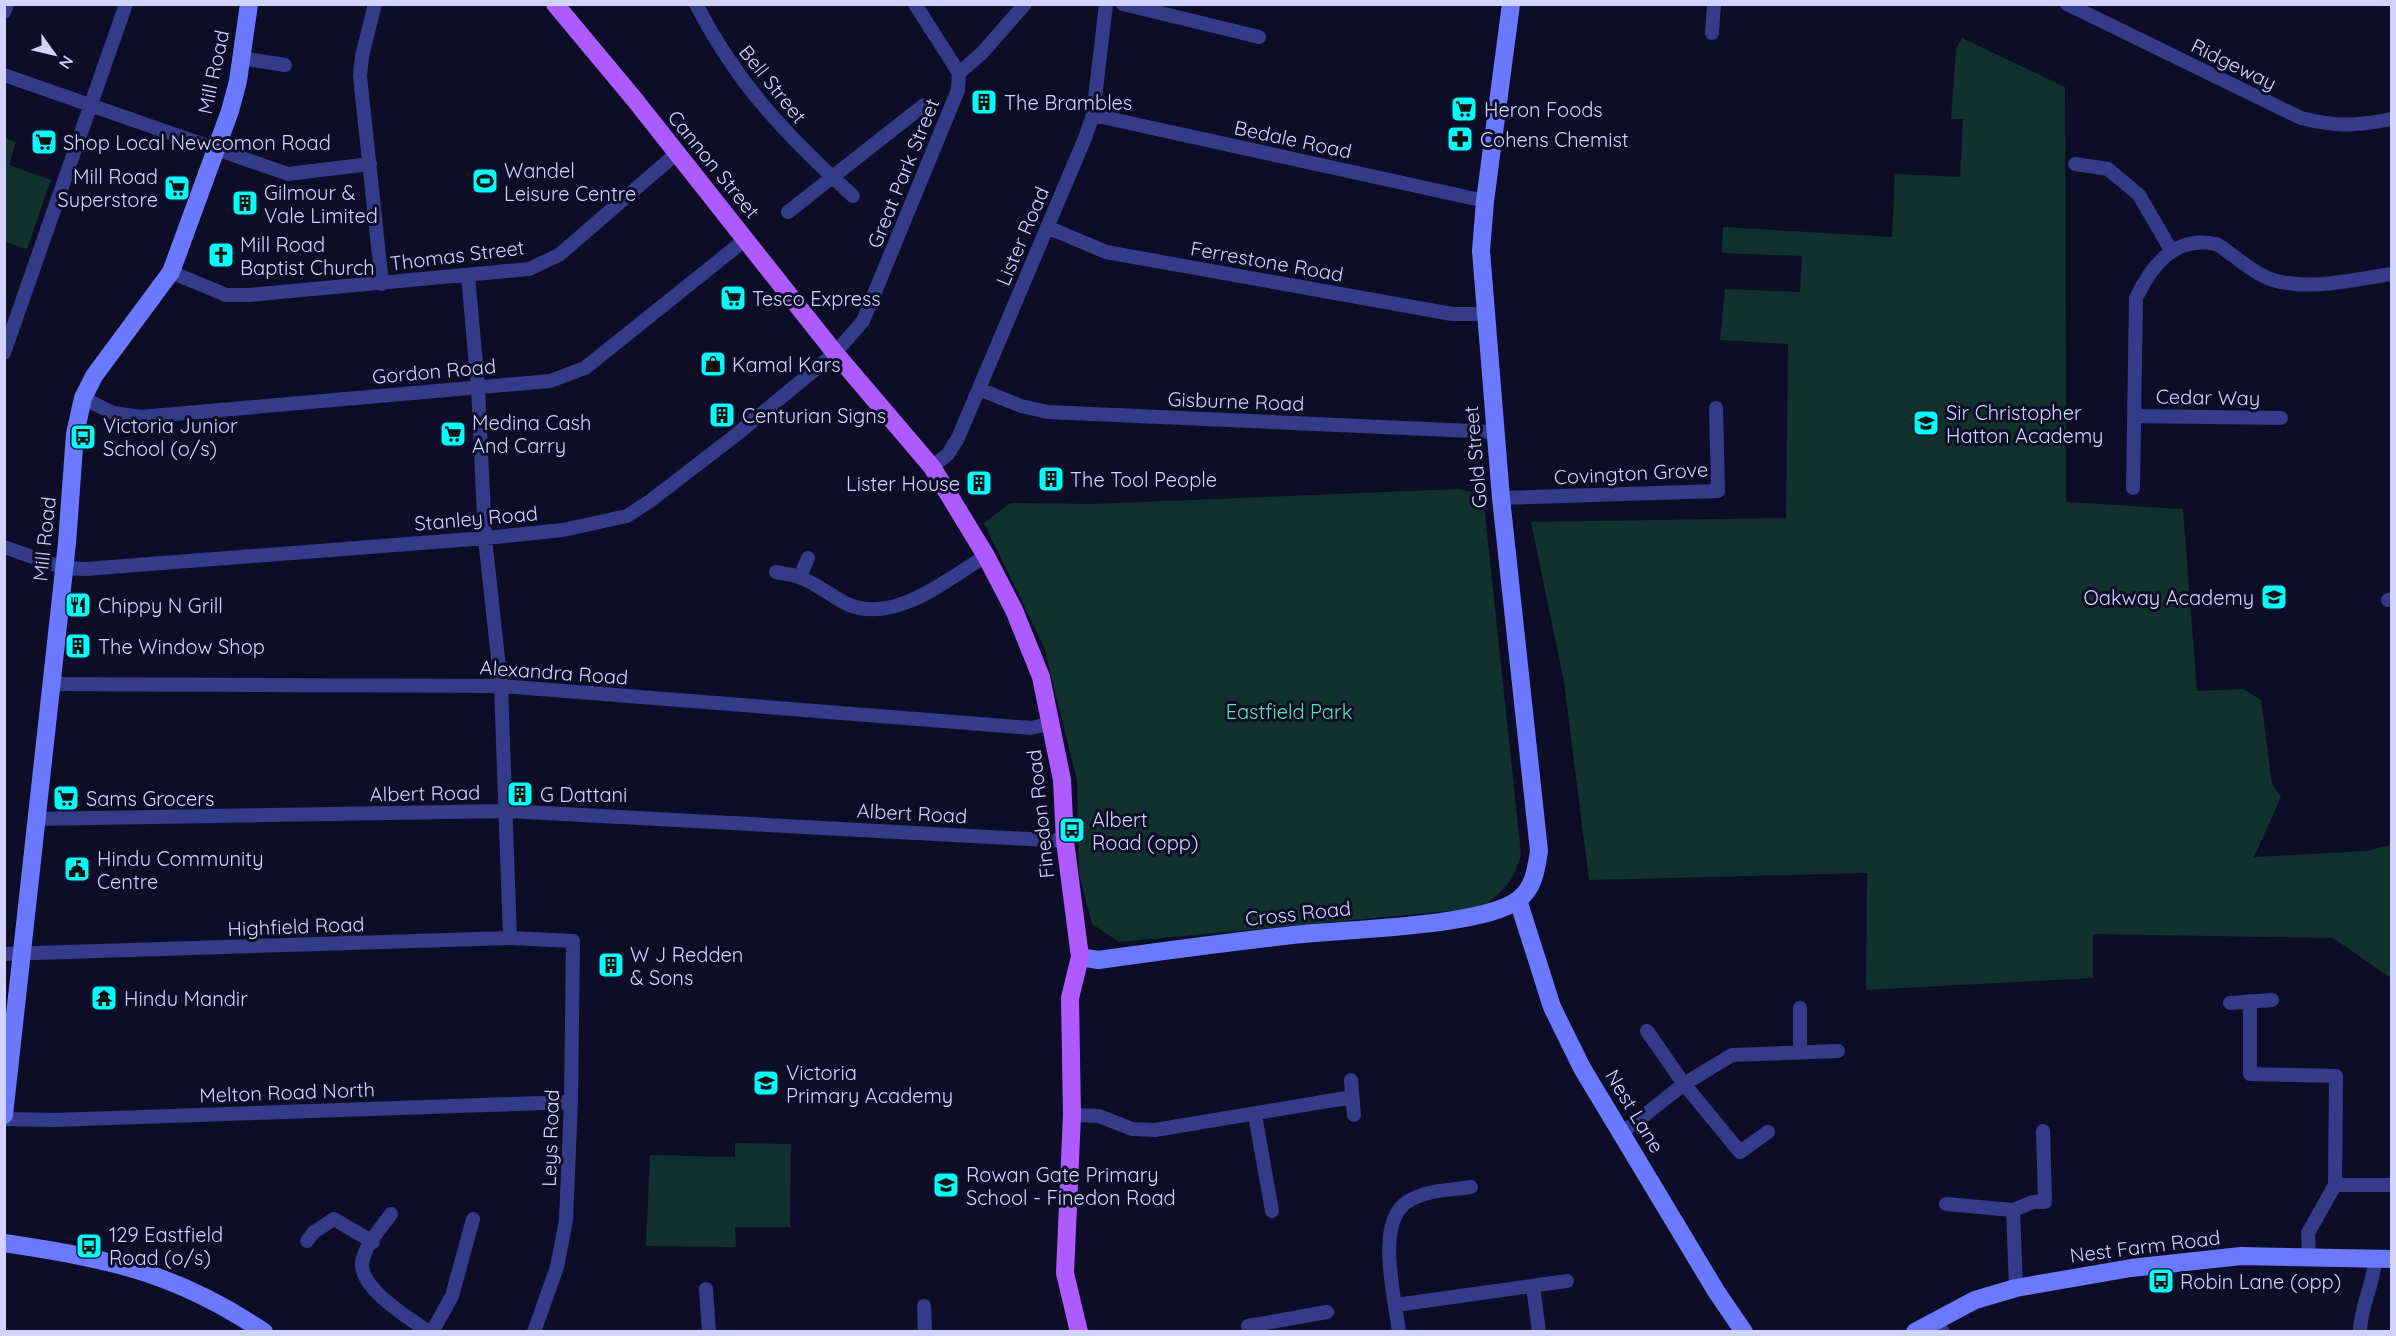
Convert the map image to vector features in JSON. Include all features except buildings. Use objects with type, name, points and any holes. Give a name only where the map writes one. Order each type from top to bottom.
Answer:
[{"type":"main road","name":"Cannon Street","points":[[555,4],[746,239],[835,353]]},
{"type":"main road","name":"Finedon Road","points":[[835,353],[932,467],[986,556],[1014,610],[1037,667],[1052,723],[1062,780],[1065,841],[1080,957],[1070,998],[1072,1115],[1065,1273],[1079,1332]]},
{"type":"street","points":[[4,12],[7,4]]},
{"type":"street","points":[[4,353],[126,4]]},
{"type":"street","name":"Mill Road","points":[[4,1117],[13,954],[37,819],[64,568],[75,434],[83,398],[94,376],[171,272],[217,149],[238,81],[249,4]]},
{"type":"street","points":[[375,4],[362,56],[360,76],[382,284]]},
{"type":"street","name":"Bell Street","points":[[696,4],[733,68],[772,118],[853,196]]},
{"type":"street","points":[[915,4],[959,73],[982,53],[1025,4]]},
{"type":"street","name":"Lister Road","points":[[932,467],[948,454],[978,389],[1093,115],[1106,4]]},
{"type":"street","points":[[1123,4],[1259,37]]},
{"type":"street","name":"Gold Street","points":[[1511,4],[1485,201],[1481,250],[1501,498],[1539,851],[1534,881],[1518,900]]},
{"type":"street","points":[[1712,33],[1714,4]]},
{"type":"street","name":"Ridgeway","points":[[2067,4],[2301,118],[2340,126],[2358,126],[2391,119]]},
{"type":"street","points":[[241,58],[285,65]]},
{"type":"street","name":"Great Park Street","points":[[835,353],[864,321],[946,122],[958,90],[959,73]]},
{"type":"street","points":[[4,75],[288,174],[370,164]]},
{"type":"street","points":[[788,212],[924,105]]},
{"type":"street","name":"Bedale Road","points":[[1093,115],[1485,201]]},
{"type":"street","name":"Thomas Street","points":[[171,272],[226,295],[382,284],[529,269],[559,255],[677,153]]},
{"type":"street","points":[[2075,164],[2108,169],[2139,195],[2171,250],[2192,245],[2216,244],[2264,277],[2287,284],[2325,283],[2391,274]]},
{"type":"street","name":"Ferrestone Road","points":[[1047,227],[1106,252],[1452,314],[1485,314]]},
{"type":"street","name":"Gordon Road","points":[[83,398],[113,413],[141,417],[550,381],[585,368],[746,239]]},
{"type":"street","name":"Cedar Way","points":[[2133,488],[2136,298],[2149,272],[2171,250]]},
{"type":"street","points":[[468,276],[478,387],[485,538],[501,686],[508,811],[510,938]]},
{"type":"street","name":"Stanley Road","points":[[64,568],[485,538],[563,530],[627,516],[723,445],[835,353]]},
{"type":"street","name":"Gisburne Road","points":[[978,389],[1022,406],[1048,412],[1495,432]]},
{"type":"street","name":"Covington Grove","points":[[1501,498],[1718,491],[1716,408]]},
{"type":"street","name":"Cedar Way","points":[[2134,416],[2281,418]]},
{"type":"street","points":[[4,548],[64,568]]},
{"type":"street","points":[[776,572],[800,577],[850,605],[867,609],[885,609],[913,599],[986,556]]},
{"type":"street","points":[[800,577],[808,558]]},
{"type":"street","name":"Alexandra Road","points":[[52,684],[501,686],[1031,728],[1052,723]]},
{"type":"street","name":"Albert Road","points":[[37,819],[508,811],[1065,841]]},
{"type":"street","name":"Cross Road","points":[[1080,957],[1098,960],[1293,935],[1459,919],[1491,912],[1518,900]]},
{"type":"street","name":"Nest Lane","points":[[1518,900],[1552,1007],[1582,1068],[1716,1291],[1744,1332]]},
{"type":"street","name":"Highfield Road","points":[[13,954],[510,938],[573,941]]},
{"type":"street","name":"Leys Road","points":[[534,1332],[557,1267],[566,1220],[571,1102],[573,941]]},
{"type":"street","points":[[2230,1003],[2272,1000]]},
{"type":"street","points":[[2250,1001],[2250,1074],[2336,1076],[2334,1185],[2308,1233],[2309,1257]]},
{"type":"street","points":[[1800,1008],[1800,1050]]},
{"type":"street","points":[[1647,1031],[1684,1084],[1740,1152],[1768,1132]]},
{"type":"street","points":[[1622,1133],[1684,1084],[1736,1054],[1800,1050],[1838,1051]]},
{"type":"street","points":[[1351,1080],[1354,1115]]},
{"type":"street","points":[[1072,1115],[1099,1116],[1132,1129],[1155,1130],[1255,1115],[1352,1096]]},
{"type":"street","name":"Melton Road North","points":[[4,1117],[67,1119],[571,1102]]},
{"type":"street","points":[[1255,1115],[1272,1211]]},
{"type":"street","points":[[1946,1204],[2013,1210],[2033,1202],[2045,1202],[2043,1131]]},
{"type":"street","points":[[2334,1185],[2391,1185]]},
{"type":"street","points":[[1399,1332],[1389,1249],[1389,1228],[1396,1212],[1407,1202],[1423,1195],[1471,1187]]},
{"type":"street","points":[[2013,1210],[2016,1288]]},
{"type":"street","points":[[391,1214],[362,1263],[364,1274],[371,1285],[403,1314],[431,1332],[452,1296],[473,1219]]},
{"type":"street","points":[[308,1241],[314,1232],[334,1219],[373,1242]]},
{"type":"street","points":[[4,1243],[71,1253],[131,1267],[184,1285],[226,1306],[264,1332]]},
{"type":"street","name":"Nest Farm Road","points":[[1915,1332],[1938,1326],[1975,1300],[2016,1288],[2131,1268],[2241,1256],[2383,1259]]},
{"type":"street","points":[[2360,1332],[2360,1315],[2383,1259]]},
{"type":"street","points":[[1396,1305],[1567,1281]]},
{"type":"street","points":[[1533,1286],[1539,1332]]},
{"type":"street","points":[[706,1289],[709,1332]]},
{"type":"street","points":[[924,1306],[925,1332]]},
{"type":"street","points":[[1248,1326],[1327,1312]]},
{"type":"street","points":[[1292,1317],[1294,1332]]},
{"type":"green space","name":"Sir Christopher Hatton Academy","points":[[1962,38],[2065,87],[2066,502],[2183,509],[2197,691],[2243,689],[2261,700],[2272,784],[2281,797],[2254,857],[2366,851],[2391,845],[2391,978],[2333,938],[2093,934],[2093,978],[1866,990],[1867,873],[1589,880],[1564,682],[1531,522],[1786,518],[1788,344],[1720,340],[1725,289],[1800,292],[1802,256],[1722,253],[1723,227],[1892,237],[1895,174],[1960,177],[1963,119],[1951,119],[1956,49]]},
{"type":"green space","points":[[5,138],[16,142],[9,165],[51,180],[27,249],[5,242]]},
{"type":"green space","name":"Eastfield Park","points":[[1460,489],[1483,495],[1521,854],[1507,885],[1481,908],[1119,942],[1092,924],[1079,874],[1077,780],[1044,647],[984,523],[1010,503],[1092,504]]},
{"type":"green space","points":[[735,1143],[791,1144],[790,1227],[735,1227],[736,1247],[646,1246],[650,1155],[735,1157]]},
{"type":"place","name":"The Brambles","points":[[984,102]]},
{"type":"place","name":"Heron Foods","points":[[1464,109]]},
{"type":"place","name":"Cohens Chemist","points":[[1460,139]]},
{"type":"place","name":"Shop Local Newcomon Road","points":[[44,142]]},
{"type":"place","name":"Wandel Leisure Centre","points":[[485,181]]},
{"type":"place","name":"Mill Road Superstore","points":[[177,188]]},
{"type":"place","name":"Gilmour & Vale Limited","points":[[245,203]]},
{"type":"place","name":"Mill Road Baptist Church","points":[[221,255]]},
{"type":"place","name":"Tesco Express","points":[[733,298]]},
{"type":"place","name":"Kamal Kars","points":[[713,364]]},
{"type":"place","name":"Centurian Signs","points":[[722,415]]},
{"type":"place","name":"Sir Christopher Hatton Academy","points":[[1926,423]]},
{"type":"place","name":"Medina Cash And Carry","points":[[453,434]]},
{"type":"place","name":"Victoria Junior School (o/s)","points":[[83,437]]},
{"type":"place","name":"The Tool People","points":[[1051,479]]},
{"type":"place","name":"Lister House","points":[[979,483]]},
{"type":"place","name":"Oakway Academy","points":[[2274,597]]},
{"type":"place","name":"Chippy N Grill","points":[[78,605]]},
{"type":"place","name":"The Window Shop","points":[[78,646]]},
{"type":"place","name":"G Dattani","points":[[520,794]]},
{"type":"place","name":"Sams Grocers","points":[[66,798]]},
{"type":"place","name":"Albert Road (opp)","points":[[1072,830]]},
{"type":"place","name":"Hindu Community Centre","points":[[77,869]]},
{"type":"place","name":"W J Redden & Sons","points":[[611,965]]},
{"type":"place","name":"Hindu Mandir","points":[[104,998]]},
{"type":"place","name":"Victoria Primary Academy","points":[[766,1083]]},
{"type":"place","name":"Rowan Gate Primary School - Finedon Road","points":[[946,1185]]},
{"type":"place","name":"129 Eastfield Road (o/s)","points":[[89,1246]]},
{"type":"place","name":"Robin Lane (opp)","points":[[2161,1281]]}]
